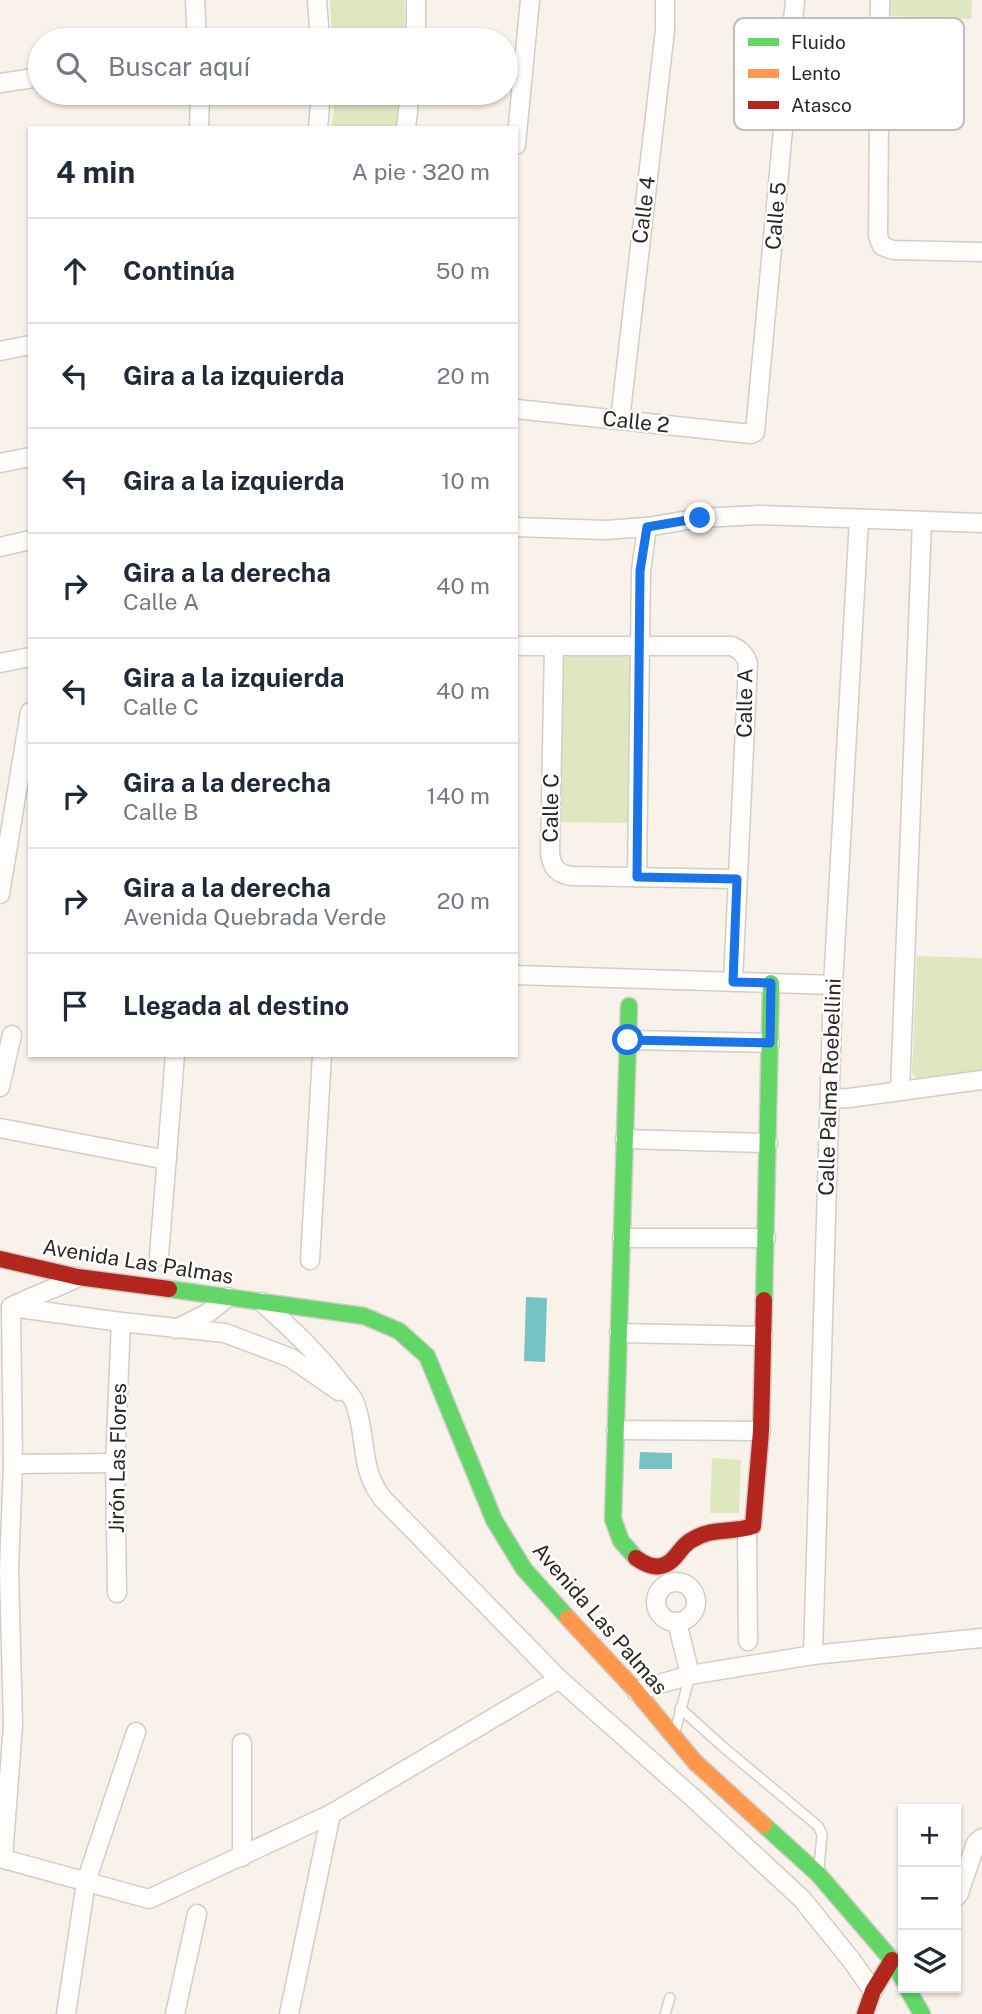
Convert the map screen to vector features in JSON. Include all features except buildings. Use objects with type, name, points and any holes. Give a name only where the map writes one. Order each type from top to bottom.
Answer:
[{"type":"street","points":[[194,0],[196,28]]},
{"type":"street","points":[[315,28],[317,0]]},
{"type":"street","points":[[416,0],[416,28]]},
{"type":"street","points":[[518,126],[530,0]]},
{"type":"street","name":"Calle 4","points":[[620,420],[663,44],[665,0]]},
{"type":"street","name":"Calle 5","points":[[792,18],[794,0]]},
{"type":"street","points":[[880,0],[880,18]]},
{"type":"street","points":[[0,83],[28,78]]},
{"type":"street","points":[[199,126],[200,105]]},
{"type":"street","points":[[317,126],[320,105]]},
{"type":"street","points":[[406,126],[409,105]]},
{"type":"street","name":"Calle 5","points":[[755,432],[782,130]]},
{"type":"street","points":[[879,130],[878,236],[883,246],[893,250],[982,252]]},
{"type":"street","points":[[0,351],[28,345]]},
{"type":"street","name":"Calle 2","points":[[518,408],[751,434],[755,432]]},
{"type":"street","points":[[0,463],[28,457]]},
{"type":"street","points":[[518,527],[606,530],[641,528],[700,518],[760,515],[982,523]]},
{"type":"street","name":"Calle Palma Roebellini","points":[[813,1655],[833,985],[859,519]]},
{"type":"street","points":[[900,1090],[922,521]]},
{"type":"street","points":[[637,877],[641,528]]},
{"type":"street","points":[[0,547],[28,540]]},
{"type":"street","name":"Calle A","points":[[518,646],[732,646],[746,658],[748,669],[733,982]]},
{"type":"street","name":"Calle C","points":[[554,646],[551,853],[554,867],[563,875],[572,876],[737,879]]},
{"type":"street","points":[[0,663],[28,657]]},
{"type":"street","points":[[0,894],[28,724]]},
{"type":"street","points":[[518,975],[833,985]]},
{"type":"street","points":[[629,1006],[613,1519],[618,1536],[630,1551],[649,1567],[663,1565],[684,1545],[708,1531],[747,1529],[753,1525],[761,1431],[771,983]]},
{"type":"street","points":[[0,1087],[12,1035]]},
{"type":"street","points":[[628,1040],[770,1043]]},
{"type":"street","points":[[159,1256],[175,1057]]},
{"type":"street","points":[[310,1260],[322,1057]]},
{"type":"street","points":[[830,1099],[982,1080]]},
{"type":"street","points":[[0,1128],[167,1160]]},
{"type":"street","points":[[625,1139],[768,1143]]},
{"type":"street","points":[[622,1238],[766,1238]]},
{"type":"street","name":"Avenida Las Palmas","points":[[0,1259],[78,1277],[364,1316],[399,1331],[427,1356],[494,1520],[524,1569],[636,1691],[695,1762],[818,1874],[897,1955]]},
{"type":"street","points":[[11,1307],[78,1277]]},
{"type":"street","points":[[176,1329],[208,1313],[228,1297]]},
{"type":"street","points":[[262,1302],[310,1347],[354,1401],[366,1468],[375,1489],[559,1679],[802,1899],[873,1991]]},
{"type":"street","points":[[11,1307],[225,1333],[290,1359],[354,1401]]},
{"type":"street","points":[[11,1307],[13,1464],[5,1552],[9,1570],[13,1725],[2,1858],[149,1899],[331,1814],[559,1679]]},
{"type":"street","name":"Jirón Las Flores","points":[[117,1593],[115,1463],[121,1322]]},
{"type":"street","points":[[619,1333],[763,1336]]},
{"type":"street","points":[[616,1430],[761,1431]]},
{"type":"street","points":[[13,1464],[115,1463]]},
{"type":"street","points":[[747,1529],[748,1641]]},
{"type":"street","points":[[663,1565],[669,1584]]},
{"type":"street","points":[[680,1582],[694,1592],[696,1603],[688,1618],[677,1622],[665,1618],[657,1608],[657,1596],[669,1584],[680,1582]]},
{"type":"street","points":[[677,1622],[690,1675]]},
{"type":"street","points":[[636,1691],[690,1675],[813,1655],[982,1638]]},
{"type":"street","points":[[66,2014],[86,1882],[136,1732]]},
{"type":"street","points":[[654,1764],[674,1737]]},
{"type":"street","points":[[242,1743],[242,1857]]},
{"type":"street","points":[[289,2014],[331,1814]]},
{"type":"street","points":[[961,1887],[976,1843],[982,1838]]},
{"type":"street","points":[[175,2014],[197,1914]]},
{"type":"street","points":[[865,2014],[873,1991],[897,1955]]},
{"type":"street","points":[[910,1993],[922,2014]]},
{"type":"lane","points":[[674,1737],[690,1675]]},
{"type":"lane","points":[[680,1708],[818,1826],[822,1834],[818,1874]]},
{"type":"lane","points":[[665,2014],[670,1998]]},
{"type":"green space","points":[[330,0],[404,0],[405,28],[331,28]]},
{"type":"green space","points":[[890,0],[972,0],[971,19],[890,16]]},
{"type":"green space","points":[[334,105],[401,105],[399,126],[332,126]]},
{"type":"green space","points":[[560,654],[631,655],[629,823],[557,822]]},
{"type":"green space","points":[[917,956],[982,958],[982,1070],[921,1080],[912,1074]]},
{"type":"green space","points":[[712,1458],[741,1460],[739,1513],[710,1513]]},
{"type":"water","points":[[526,1297],[547,1298],[545,1362],[524,1361]]},
{"type":"water","points":[[640,1452],[672,1453],[672,1469],[639,1469]]},
{"type":"traffic: fast","points":[[764,1300],[771,983]]},
{"type":"traffic: fast","points":[[629,1006],[613,1519],[621,1541],[636,1558]]},
{"type":"traffic: fast","points":[[169,1289],[364,1316],[399,1331],[427,1356],[494,1520],[524,1569],[568,1618]]},
{"type":"traffic: fast","points":[[764,1825],[818,1874],[892,1960],[898,1971]]},
{"type":"traffic: fast","points":[[910,1993],[922,2014]]},
{"type":"traffic: slow","points":[[568,1618],[636,1691],[695,1762],[764,1825]]},
{"type":"traffic: jam","points":[[0,1259],[78,1277],[169,1289]]},
{"type":"traffic: jam","points":[[636,1558],[651,1566],[661,1566],[670,1562],[686,1544],[698,1536],[753,1526],[761,1431],[764,1300]]},
{"type":"traffic: jam","points":[[865,2014],[873,1991],[892,1960]]},
{"type":"route","points":[[628,1040],[770,1043],[771,983],[733,982],[737,879],[637,877],[640,571],[647,527],[700,518]]}]
